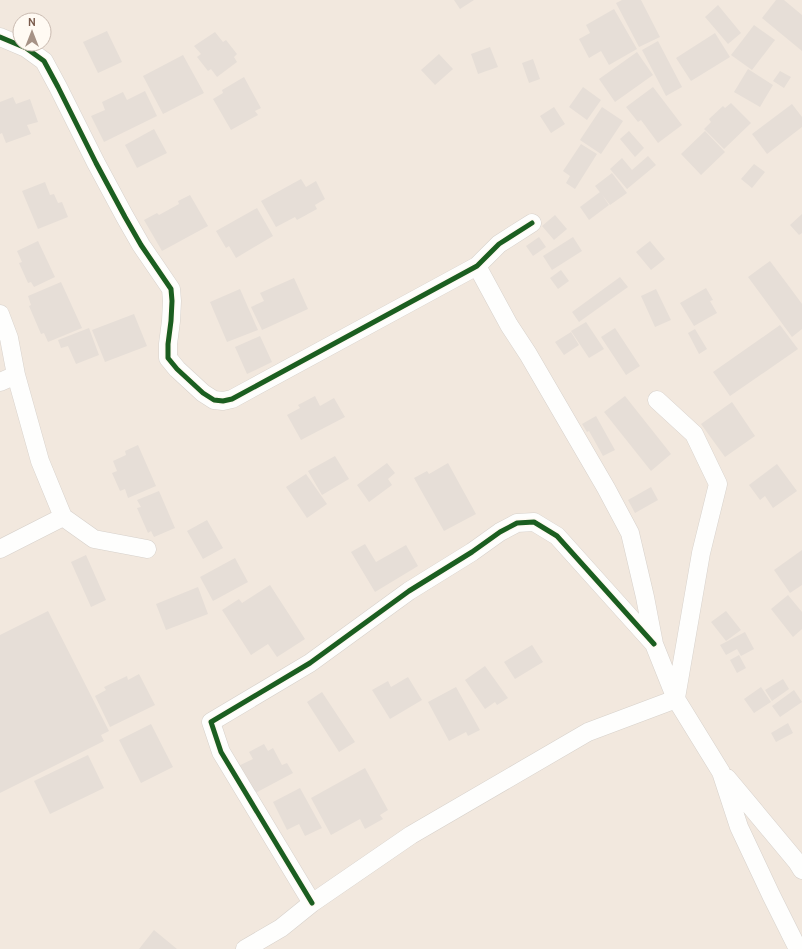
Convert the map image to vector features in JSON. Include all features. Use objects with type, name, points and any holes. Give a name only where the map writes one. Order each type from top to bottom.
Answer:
[{"type":"street","points":[[0,37],[26,48],[44,61],[140,245],[171,289],[172,301],[168,358],[177,369],[203,393],[214,400],[223,401],[232,399],[477,266],[499,244],[532,223]]},
{"type":"street","points":[[477,266],[509,324],[606,488],[630,534],[645,597],[654,644],[676,699],[721,772],[800,865]]},
{"type":"street","points":[[0,314],[9,338],[8,378],[63,517],[94,539],[147,549]]},
{"type":"street","points":[[657,400],[694,434],[718,484],[700,552],[676,699]]},
{"type":"street","points":[[0,549],[63,517]]},
{"type":"street","points":[[312,903],[221,752],[211,722],[310,663],[409,591],[472,552],[500,532],[517,523],[534,522],[558,536],[654,644]]},
{"type":"street","points":[[245,949],[281,928],[312,903],[411,835],[588,732],[676,699]]},
{"type":"street","points":[[721,772],[739,827],[798,949]]},
{"type":"shaded area","points":[[0,0],[802,0],[802,949],[0,949]]},
{"type":"building","points":[[454,0],[474,0],[460,9]]},
{"type":"building","points":[[622,0],[641,0],[660,37],[639,47],[616,3]]},
{"type":"building","points":[[776,0],[784,0],[802,15],[802,51],[762,18]]},
{"type":"building","points":[[718,5],[741,33],[728,44],[705,17]]},
{"type":"building","points":[[614,9],[637,49],[609,65],[601,51],[589,58],[579,39],[590,33],[586,25]]},
{"type":"building","points":[[754,25],[775,40],[752,70],[731,55]]},
{"type":"building","points":[[107,31],[122,62],[98,73],[83,42]]},
{"type":"building","points":[[215,32],[223,42],[226,40],[237,54],[234,57],[237,62],[217,77],[211,69],[208,71],[197,57],[201,54],[194,46]]},
{"type":"building","points":[[715,33],[730,57],[691,81],[676,58]]},
{"type":"building","points":[[658,41],[682,87],[666,96],[642,50]]},
{"type":"building","points":[[490,47],[498,67],[478,74],[471,54]]},
{"type":"building","points":[[637,52],[653,75],[615,102],[599,79]]},
{"type":"building","points":[[439,54],[453,69],[435,85],[421,70]]},
{"type":"building","points":[[183,55],[204,93],[163,114],[143,76]]},
{"type":"building","points":[[533,59],[540,79],[529,83],[522,63]]},
{"type":"building","points":[[748,69],[773,85],[760,107],[734,92]]},
{"type":"building","points":[[780,71],[791,77],[784,88],[773,81]]},
{"type":"building","points":[[244,77],[261,108],[255,111],[258,115],[231,130],[213,99],[223,93],[222,90]]},
{"type":"building","points":[[583,87],[601,100],[587,120],[569,107]]},
{"type":"building","points":[[653,87],[682,125],[658,143],[641,120],[638,122],[626,107]]},
{"type":"building","points":[[145,91],[157,116],[104,142],[91,116],[105,110],[102,102],[123,92],[127,100]]},
{"type":"building","points":[[13,97],[16,104],[30,99],[38,122],[27,125],[31,134],[6,143],[2,133],[0,134],[0,102]]},
{"type":"building","points":[[731,103],[751,123],[724,149],[704,129],[711,122],[709,119],[723,106],[725,108]]},
{"type":"building","points":[[792,104],[802,117],[802,127],[767,154],[752,134]]},
{"type":"building","points":[[554,107],[565,124],[551,133],[540,116]]},
{"type":"building","points":[[602,107],[623,121],[601,154],[580,140]]},
{"type":"building","points":[[154,129],[167,153],[137,168],[125,145]]},
{"type":"building","points":[[629,131],[644,148],[635,157],[620,139]]},
{"type":"building","points":[[705,131],[725,152],[701,175],[681,154]]},
{"type":"building","points":[[581,144],[597,154],[575,189],[566,183],[570,176],[563,171]]},
{"type":"building","points":[[648,156],[656,165],[627,189],[610,169],[622,158],[632,170]]},
{"type":"building","points":[[754,164],[765,172],[752,188],[741,179]]},
{"type":"building","points":[[612,173],[627,193],[610,205],[595,186]]},
{"type":"building","points":[[301,179],[306,187],[316,181],[325,199],[315,205],[317,209],[297,220],[295,217],[276,227],[261,201]]},
{"type":"building","points":[[45,182],[50,195],[54,194],[58,203],[62,202],[68,217],[38,229],[22,191]]},
{"type":"building","points":[[600,192],[609,205],[589,220],[580,207]]},
{"type":"building","points":[[190,195],[208,226],[162,251],[144,220],[157,213],[159,215],[179,204],[178,201]]},
{"type":"building","points":[[257,208],[273,236],[236,258],[229,246],[226,248],[216,231]]},
{"type":"building","points":[[802,214],[802,233],[799,235],[790,225]]},
{"type":"building","points":[[555,215],[567,229],[554,240],[542,226]]},
{"type":"building","points":[[539,237],[546,247],[533,256],[526,246]]},
{"type":"building","points":[[573,237],[582,251],[552,270],[543,256]]},
{"type":"building","points":[[38,241],[55,277],[34,287],[31,282],[28,283],[19,263],[22,262],[17,251]]},
{"type":"building","points":[[650,241],[665,259],[651,270],[636,252]]},
{"type":"building","points":[[770,261],[802,304],[802,329],[792,337],[748,277]]},
{"type":"building","points":[[561,270],[569,281],[558,289],[550,278]]},
{"type":"building","points":[[620,277],[628,287],[579,322],[572,312]]},
{"type":"building","points":[[294,278],[308,309],[262,330],[251,307],[264,301],[260,293]]},
{"type":"building","points":[[61,282],[82,328],[48,342],[44,333],[41,334],[29,306],[31,305],[28,296]]},
{"type":"building","points":[[706,288],[713,300],[710,301],[717,313],[694,326],[680,303]]},
{"type":"building","points":[[240,289],[258,330],[227,342],[210,302]]},
{"type":"building","points":[[656,289],[671,320],[655,327],[641,296]]},
{"type":"building","points":[[134,314],[147,346],[105,362],[92,330]]},
{"type":"building","points":[[586,322],[604,349],[589,358],[571,331]]},
{"type":"building","points":[[780,325],[798,349],[730,396],[713,372]]},
{"type":"building","points":[[89,328],[99,355],[76,364],[68,346],[61,348],[58,340]]},
{"type":"building","points":[[615,328],[640,366],[626,375],[601,337]]},
{"type":"building","points":[[695,329],[707,349],[699,354],[688,333]]},
{"type":"building","points":[[571,332],[579,345],[564,355],[555,342]]},
{"type":"building","points":[[260,336],[272,362],[247,374],[235,347]]},
{"type":"building","points":[[315,396],[320,406],[334,398],[345,417],[301,440],[287,415],[300,408],[298,405]]},
{"type":"building","points":[[625,396],[671,454],[651,471],[604,412]]},
{"type":"building","points":[[732,402],[755,436],[725,457],[701,424]]},
{"type":"building","points":[[596,416],[615,450],[603,456],[589,431],[587,432],[582,424]]},
{"type":"building","points":[[138,445],[156,486],[128,498],[125,489],[120,491],[112,473],[117,471],[113,461],[126,455],[125,451]]},
{"type":"building","points":[[335,456],[349,479],[322,495],[308,471]]},
{"type":"building","points":[[387,463],[395,473],[388,479],[392,485],[369,502],[357,485]]},
{"type":"building","points":[[448,463],[476,514],[444,531],[414,478],[427,471],[429,474]]},
{"type":"building","points":[[777,464],[797,491],[773,508],[765,496],[760,500],[749,485]]},
{"type":"building","points":[[306,474],[327,504],[307,518],[286,487]]},
{"type":"building","points":[[651,487],[658,500],[635,513],[628,500]]},
{"type":"building","points":[[159,491],[175,528],[154,537],[151,531],[148,533],[137,508],[141,507],[137,500]]},
{"type":"building","points":[[207,520],[223,548],[203,559],[187,531]]},
{"type":"building","points":[[365,544],[376,562],[406,545],[418,566],[375,592],[351,552]]},
{"type":"building","points":[[802,550],[802,585],[790,593],[774,570]]},
{"type":"building","points":[[86,555],[106,600],[91,607],[71,562]]},
{"type":"building","points":[[235,558],[248,582],[213,601],[200,577]]},
{"type":"building","points":[[270,585],[305,639],[277,657],[268,644],[251,655],[222,610],[239,599],[242,603]]},
{"type":"building","points":[[198,587],[208,614],[166,630],[156,604]]},
{"type":"building","points":[[788,595],[802,612],[802,629],[793,637],[771,609]]},
{"type":"building","points":[[48,611],[109,731],[101,735],[104,741],[0,793],[0,635]]},
{"type":"building","points":[[726,611],[741,630],[726,641],[711,622]]},
{"type":"building","points":[[745,632],[754,649],[741,656],[737,649],[726,655],[720,645]]},
{"type":"building","points":[[532,645],[543,662],[515,679],[504,662]]},
{"type":"building","points":[[739,655],[746,668],[737,673],[730,660]]},
{"type":"building","points":[[485,666],[508,698],[497,705],[495,702],[485,709],[465,680]]},
{"type":"building","points":[[139,674],[155,705],[110,727],[95,696],[106,690],[104,687],[127,676],[128,680]]},
{"type":"building","points":[[408,677],[422,700],[390,719],[372,690],[388,681],[391,687]]},
{"type":"building","points":[[783,679],[789,689],[772,701],[765,690]]},
{"type":"building","points":[[456,687],[480,730],[468,736],[466,732],[449,741],[428,702]]},
{"type":"building","points":[[761,687],[771,702],[754,713],[744,699]]},
{"type":"building","points":[[794,690],[802,702],[780,717],[772,706]]},
{"type":"building","points":[[322,692],[355,742],[339,752],[307,702]]},
{"type":"building","points":[[788,723],[793,733],[776,742],[771,733]]},
{"type":"building","points":[[151,724],[173,767],[141,783],[119,740]]},
{"type":"building","points":[[264,744],[268,751],[273,748],[282,765],[287,763],[293,773],[250,796],[234,768],[253,759],[249,752]]},
{"type":"building","points":[[88,755],[104,788],[50,814],[34,781]]},
{"type":"building","points":[[365,768],[388,810],[380,815],[383,819],[365,829],[360,819],[331,835],[311,798]]},
{"type":"building","points":[[300,788],[322,828],[305,836],[299,824],[287,830],[273,802]]},
{"type":"building","points":[[154,930],[177,949],[139,949]]},
{"type":"cycle path","points":[[0,37],[26,48],[44,61],[125,217],[141,245],[171,289],[172,301],[168,358],[177,369],[203,393],[214,400],[223,401],[232,399],[477,266],[499,244],[532,223]]},
{"type":"cycle path","points":[[312,903],[221,752],[211,722],[310,663],[409,591],[472,552],[500,532],[517,523],[534,522],[557,536],[654,644]]}]
